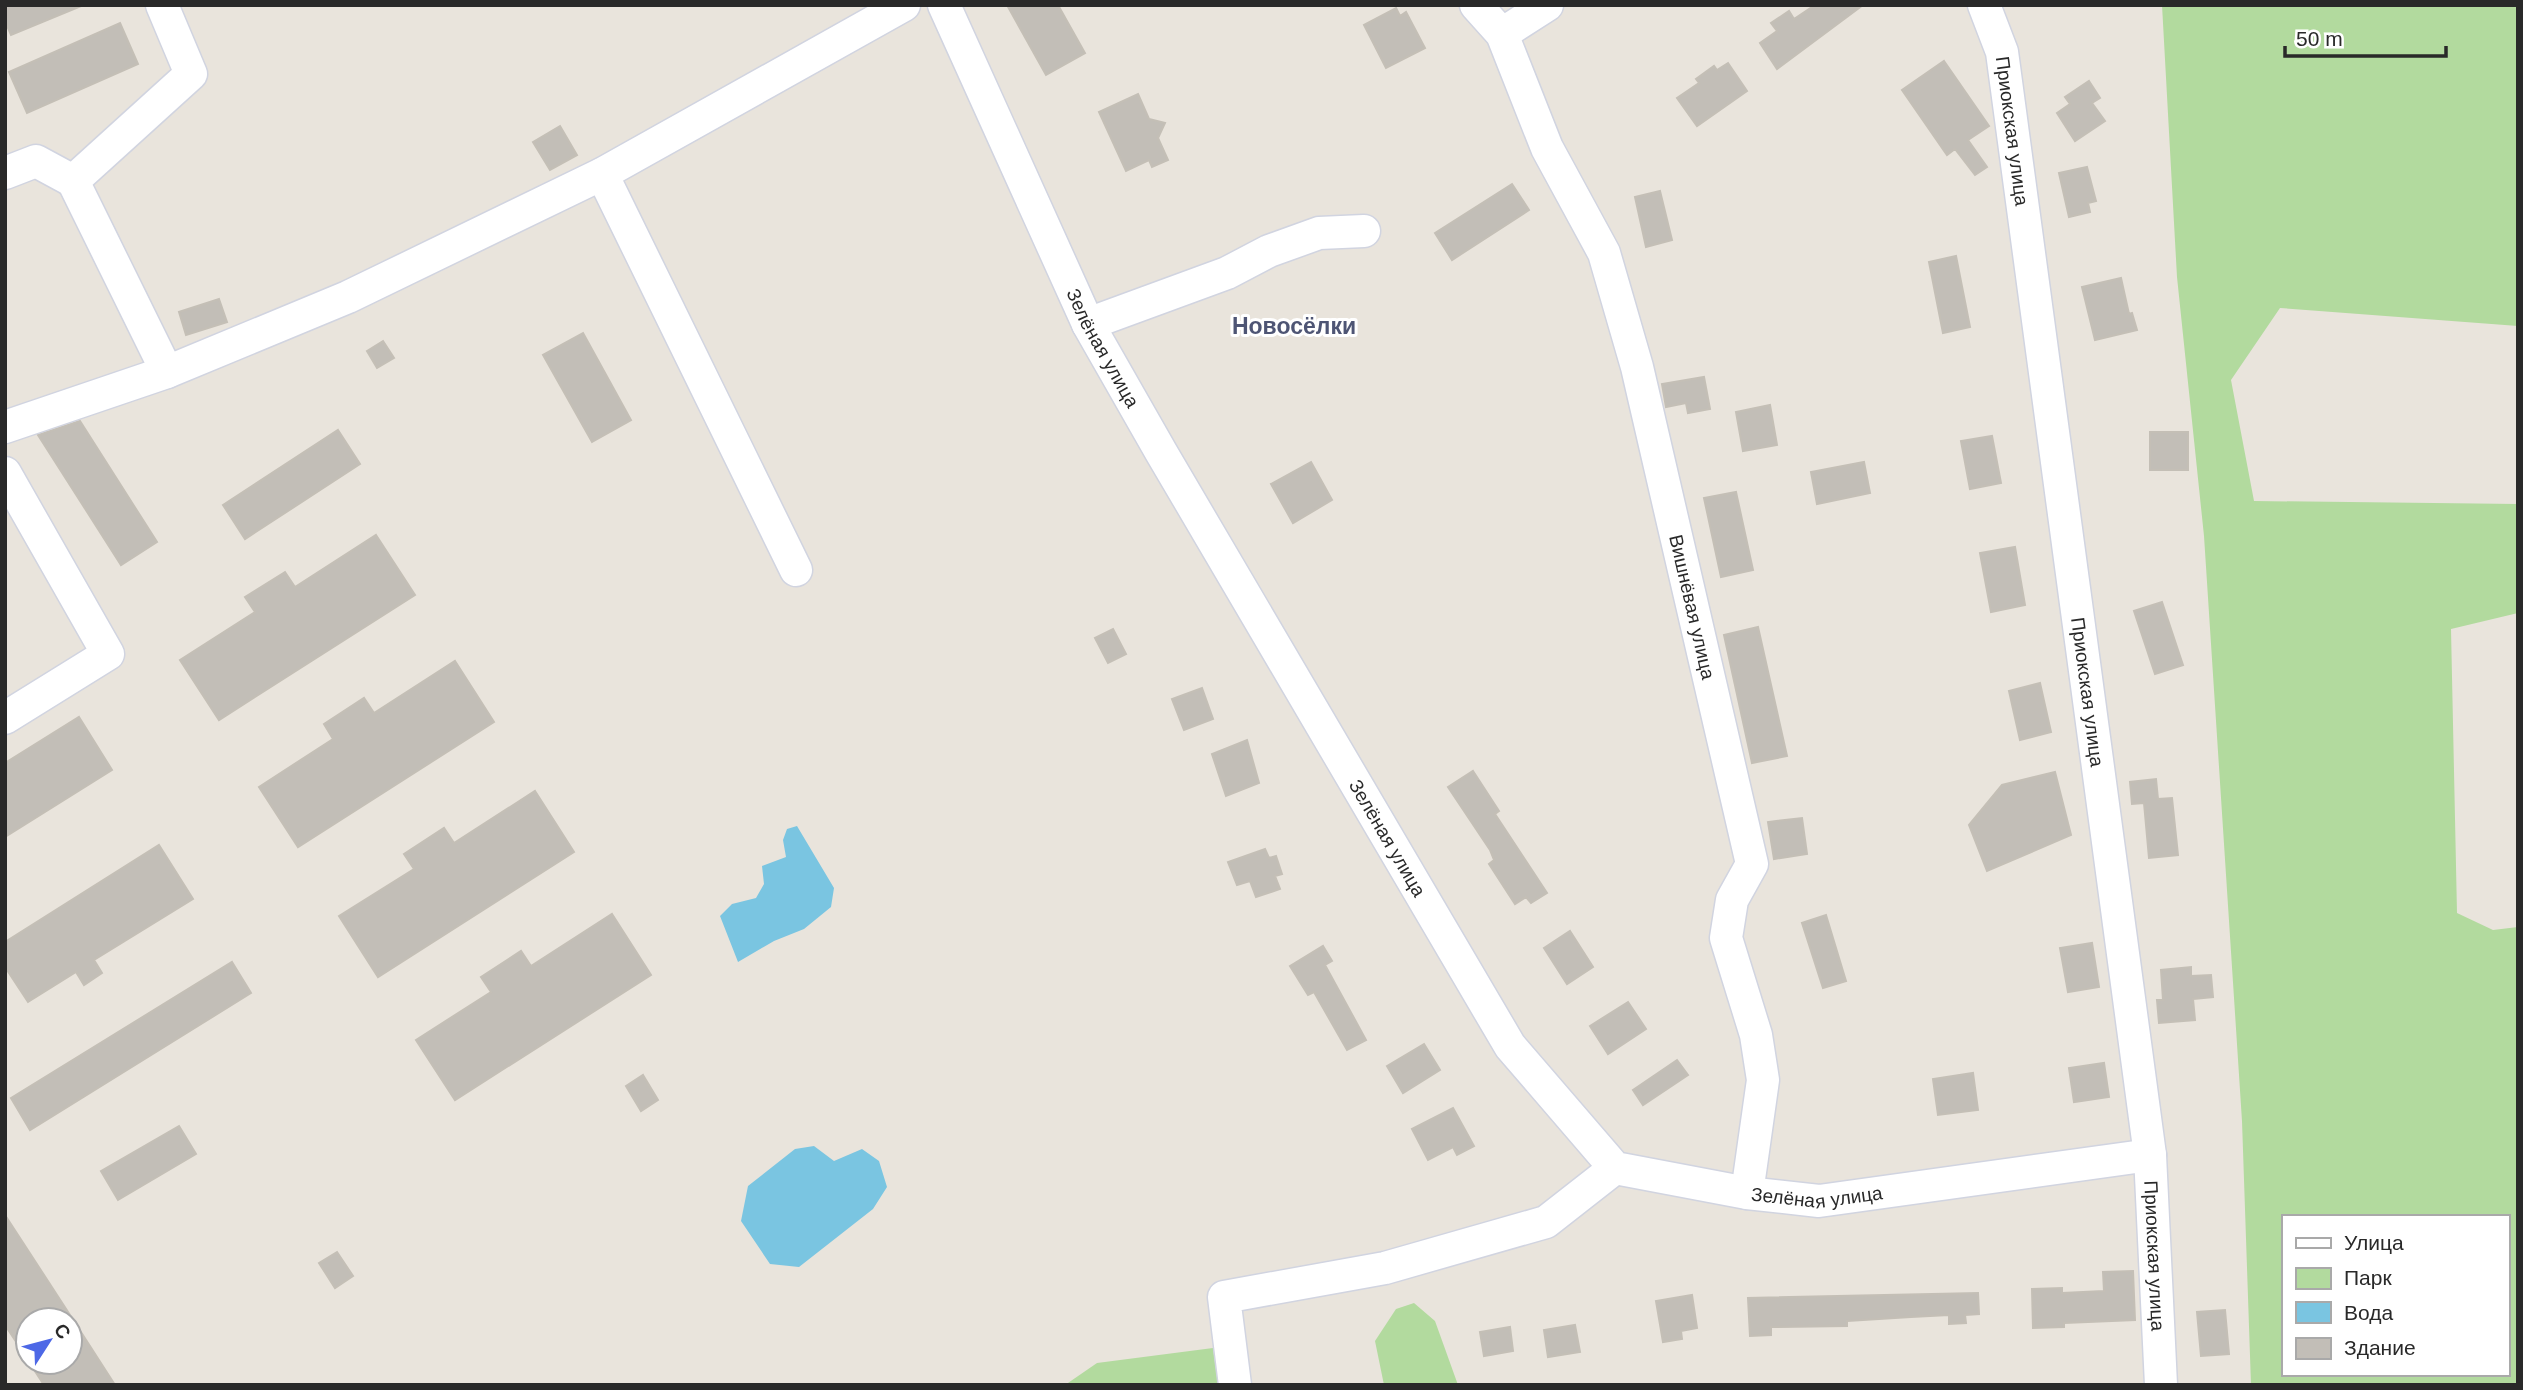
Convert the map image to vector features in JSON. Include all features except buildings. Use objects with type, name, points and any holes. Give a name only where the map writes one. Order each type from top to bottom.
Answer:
[{"type":"street","points":[[73,181],[191,74],[162,5]]},
{"type":"street","points":[[5,427],[167,372],[348,297],[602,174],[904,5]]},
{"type":"street","name":"Зелёная улица","points":[[944,5],[1088,324],[1510,1046],[1615,1168],[1747,1194],[1819,1201],[2150,1155]]},
{"type":"street","points":[[1476,5],[1502,34],[1547,5]]},
{"type":"street","name":"Приокская улица","points":[[1984,5],[2002,52],[2150,1155],[2161,1385]]},
{"type":"street","name":"Вишнёвая улица","points":[[1502,34],[1547,148],[1604,253],[1637,367],[1752,863],[1732,900],[1726,938],[1755,1035],[1763,1080],[1747,1194]]},
{"type":"street","points":[[5,173],[36,161],[73,181],[167,372]]},
{"type":"street","points":[[602,174],[796,570]]},
{"type":"street","points":[[1088,324],[1227,273],[1269,251],[1319,233],[1364,231]]},
{"type":"street","points":[[5,473],[108,654],[5,718]]},
{"type":"street","points":[[1235,1385],[1224,1297],[1385,1268],[1546,1222],[1615,1168]]},
{"type":"green space","points":[[2162,5],[2518,5],[2518,326],[2280,308],[2231,380],[2254,501],[2518,504],[2518,613],[2451,629],[2457,913],[2493,930],[2518,927],[2518,1385],[2251,1385],[2242,1121],[2204,536],[2177,277]]},
{"type":"green space","points":[[1414,1303],[1435,1321],[1458,1385],[1384,1385],[1375,1341],[1396,1309]]},
{"type":"green space","points":[[1213,1348],[1218,1385],[1065,1385],[1097,1363]]},
{"type":"water","points":[[797,826],[834,888],[831,907],[804,929],[774,941],[738,962],[720,916],[732,904],[756,898],[764,884],[762,866],[786,857],[783,840],[787,829]]},
{"type":"water","points":[[814,1146],[834,1161],[862,1149],[879,1161],[887,1187],[873,1209],[799,1267],[770,1264],[741,1221],[748,1186],[795,1149]]},
{"type":"district","name":"Новосёлки","points":[[1294,326]]}]
